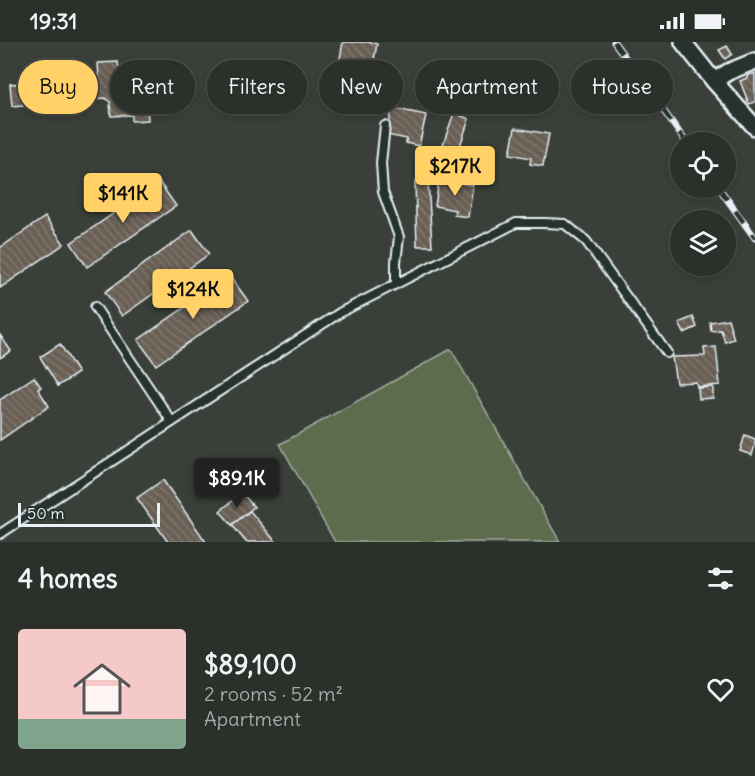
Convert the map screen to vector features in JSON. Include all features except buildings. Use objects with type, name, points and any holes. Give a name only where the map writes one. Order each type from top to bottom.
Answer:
[{"type":"street","points":[[683,42],[755,128]]},
{"type":"street","points":[[714,81],[755,61]]},
{"type":"lane","points":[[385,126],[381,163],[383,192],[399,237],[396,283]]},
{"type":"lane","points":[[0,534],[341,312],[516,223],[565,224],[586,242],[668,352]]},
{"type":"lane","points":[[95,307],[172,422]]},
{"type":"green space","points":[[451,349],[560,542],[335,542],[280,444]]},
{"type":"railway","points":[[614,42],[679,132]]},
{"type":"railway","points":[[726,198],[755,238]]}]
